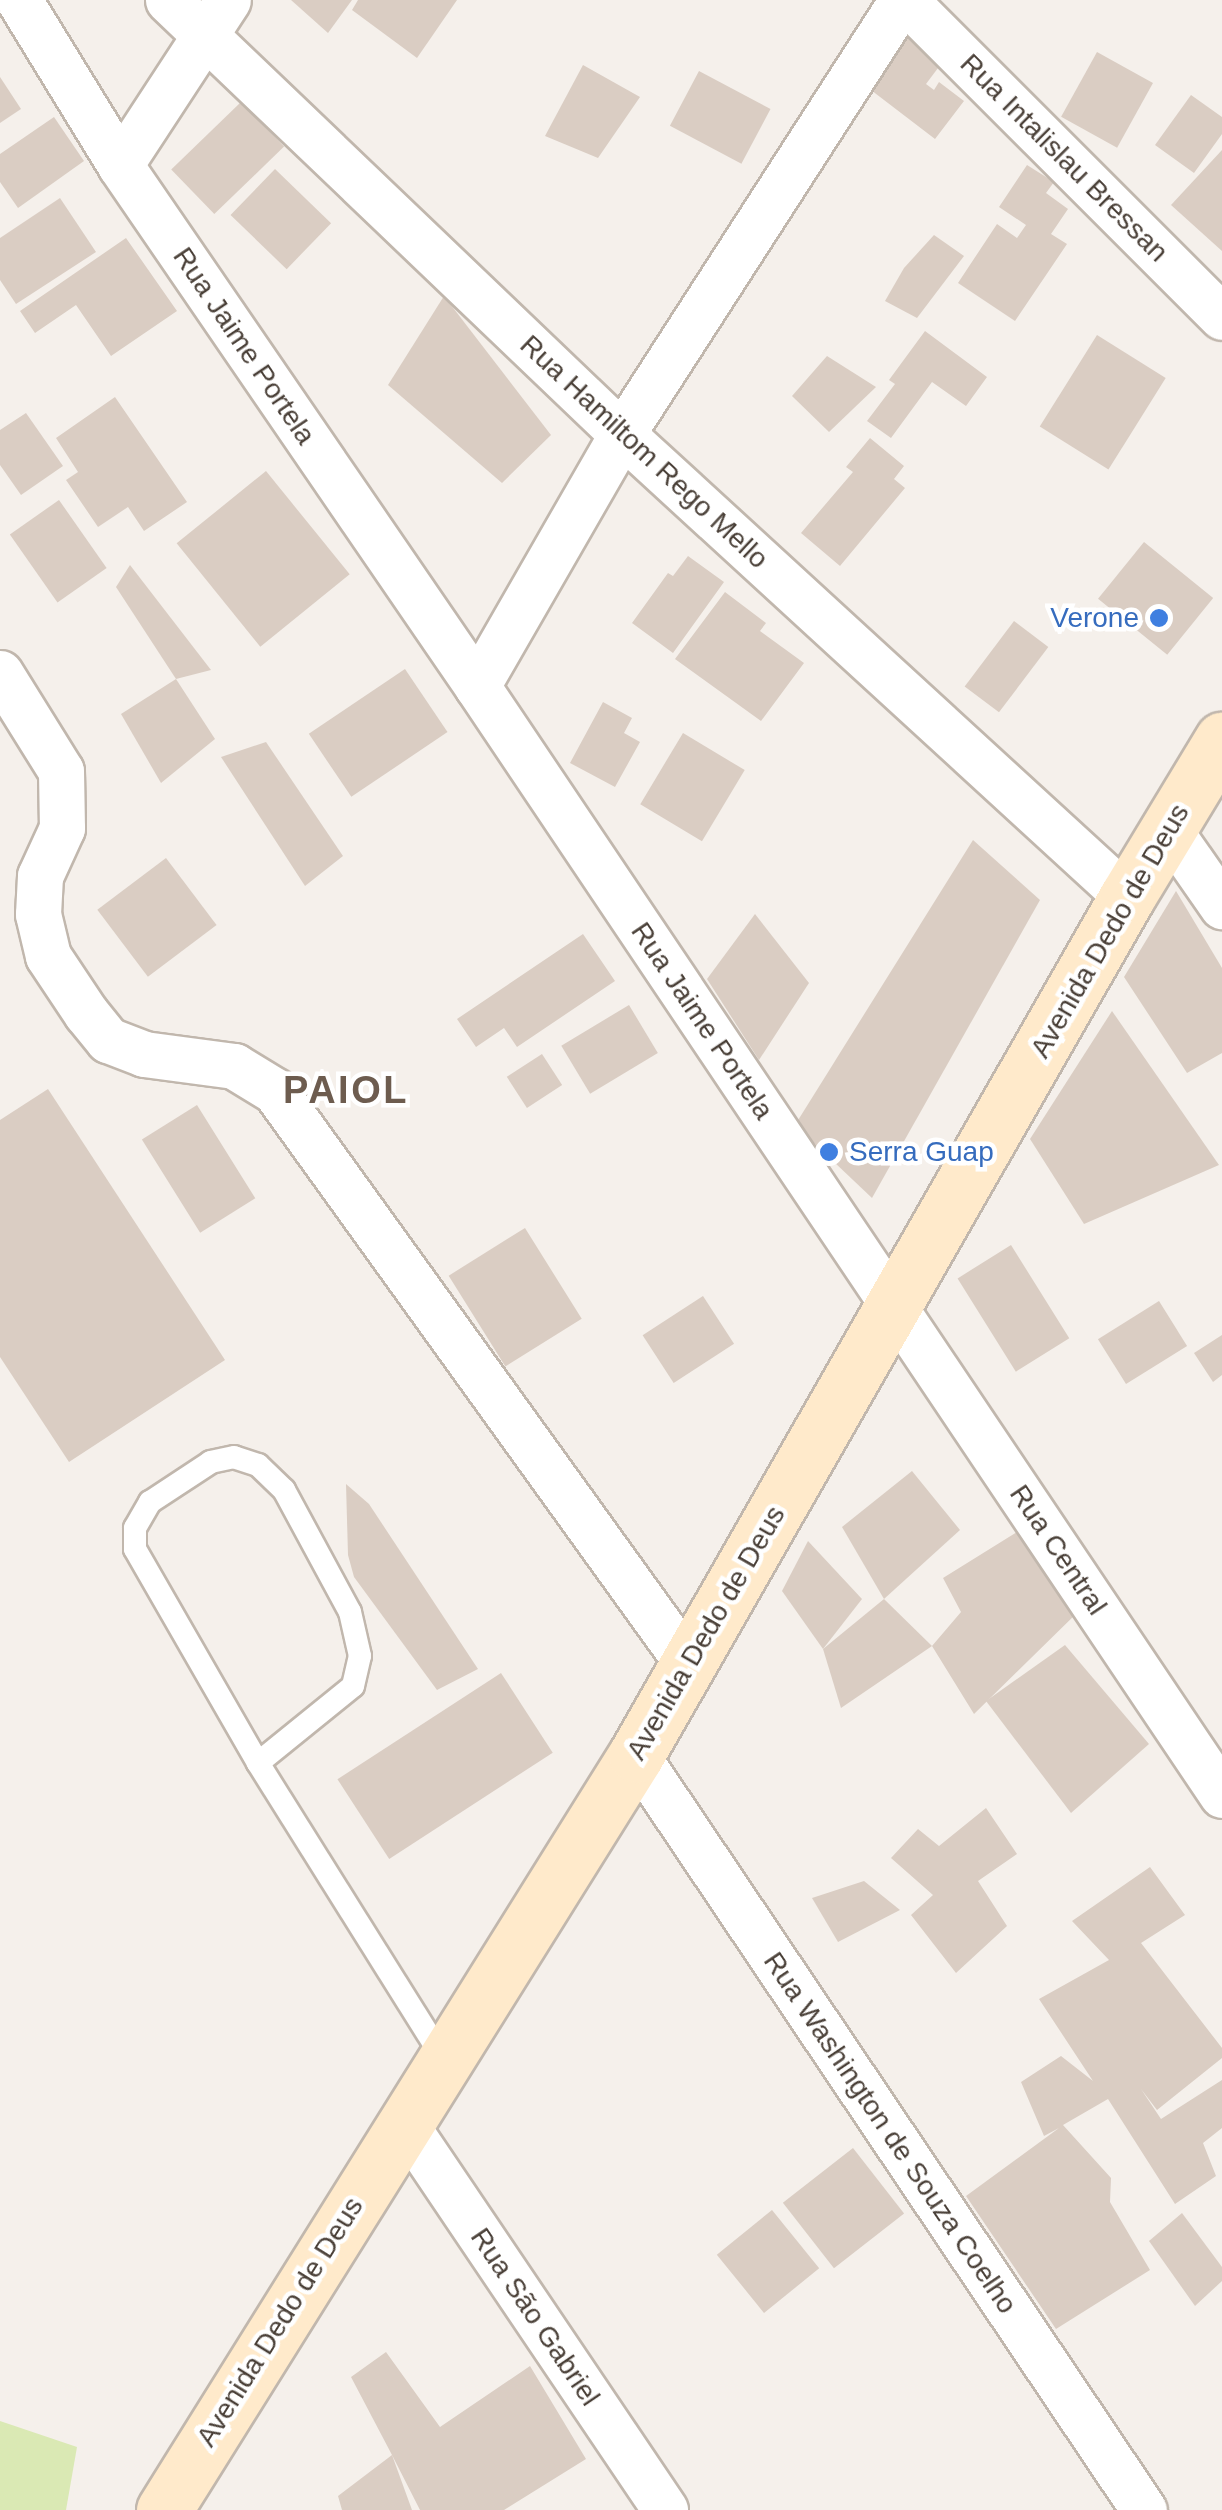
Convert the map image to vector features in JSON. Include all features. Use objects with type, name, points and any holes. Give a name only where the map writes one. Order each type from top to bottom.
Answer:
[{"type":"main road","name":"Avenida Dedo de Deus","points":[[178,2502],[444,2060],[636,1755],[1127,897],[1222,740]]},
{"type":"street","name":"Rua Jaime Portela","points":[[19,0],[120,165],[894,1306]]},
{"type":"street","name":"Rua Hamiltom Rego Mello","points":[[168,0],[217,18],[622,434],[1127,897]]},
{"type":"street","points":[[477,686],[622,434],[904,0]]},
{"type":"street","name":"Rua Intalislau Bressan","points":[[904,0],[1222,317]]},
{"type":"street","points":[[120,165],[217,18]]},
{"type":"street","points":[[0,673],[62,771],[62,828],[40,876],[38,914],[48,956],[86,1013],[108,1040],[144,1054],[234,1066],[276,1091],[688,1664]]},
{"type":"street","points":[[1169,830],[1222,906]]},
{"type":"street","name":"Rua Central","points":[[894,1306],[1222,1795]]},
{"type":"street","name":"Rua Washington de Souza Coelho","points":[[636,1755],[1144,2510]]},
{"type":"street","name":"Rua São Gabriel","points":[[405,2124],[665,2510]]},
{"type":"lane","points":[[258,1763],[353,1686],[360,1656],[350,1612],[284,1490],[258,1465],[234,1457],[211,1462],[150,1502],[135,1528],[134,1549],[258,1763],[444,2060]]},
{"type":"green space","points":[[0,2421],[77,2447],[66,2510],[0,2510]]},
{"type":"building","points":[[291,0],[352,0],[328,33]]},
{"type":"building","points":[[358,0],[457,0],[417,58],[352,10]]},
{"type":"building","points":[[906,37],[941,64],[926,84],[934,90],[939,82],[964,101],[935,139],[867,87]]},
{"type":"building","points":[[1097,52],[1153,83],[1117,148],[1061,117]]},
{"type":"building","points":[[583,65],[640,97],[598,158],[545,136]]},
{"type":"building","points":[[699,71],[771,109],[741,164],[670,126]]},
{"type":"building","points":[[0,77],[21,109],[0,123]]},
{"type":"building","points":[[1191,95],[1222,117],[1222,134],[1194,173],[1155,145]]},
{"type":"building","points":[[241,102],[284,147],[214,214],[171,169]]},
{"type":"building","points":[[54,117],[84,161],[18,208],[0,182],[0,154]]},
{"type":"building","points":[[1222,150],[1222,251],[1171,205]]},
{"type":"building","points":[[1027,165],[1054,182],[1046,193],[1068,209],[1051,234],[1067,244],[1015,321],[958,283],[997,224],[1017,238],[1026,225],[999,207]]},
{"type":"building","points":[[275,169],[331,223],[287,269],[231,215]]},
{"type":"building","points":[[60,198],[96,252],[16,304],[0,280],[0,238]]},
{"type":"building","points":[[934,235],[964,256],[917,318],[885,301],[904,268]]},
{"type":"building","points":[[126,238],[177,311],[111,356],[76,305],[35,333],[20,311]]},
{"type":"building","points":[[444,296],[551,435],[502,483],[388,385]]},
{"type":"building","points":[[925,331],[987,377],[966,406],[932,382],[891,438],[867,421],[895,384],[889,380]]},
{"type":"building","points":[[1097,335],[1166,378],[1108,470],[1040,427]]},
{"type":"building","points":[[827,356],[876,387],[829,432],[792,396]]},
{"type":"building","points":[[115,397],[187,502],[144,531],[128,507],[98,527],[66,480],[78,472],[56,438]]},
{"type":"building","points":[[26,413],[63,466],[21,495],[0,465],[0,430]]},
{"type":"building","points":[[870,438],[904,466],[894,479],[905,488],[840,566],[801,533],[853,472],[846,467]]},
{"type":"building","points":[[266,471],[350,574],[260,647],[177,543]]},
{"type":"building","points":[[59,500],[107,568],[57,602],[10,534]]},
{"type":"building","points":[[1144,542],[1213,598],[1167,655],[1098,599]]},
{"type":"building","points":[[688,556],[724,582],[673,653],[632,623],[668,573],[673,576]]},
{"type":"building","points":[[130,565],[211,670],[176,679],[116,587]]},
{"type":"building","points":[[725,592],[766,623],[760,631],[804,663],[761,721],[675,659]]},
{"type":"building","points":[[1014,621],[1048,647],[999,712],[965,686]]},
{"type":"building","points":[[405,669],[447,732],[351,797],[309,734]]},
{"type":"building","points":[[176,679],[215,739],[161,783],[121,714]]},
{"type":"building","points":[[603,702],[632,718],[624,733],[640,742],[615,787],[570,763]]},
{"type":"building","points":[[683,733],[745,770],[702,841],[640,804]]},
{"type":"building","points":[[266,742],[343,856],[305,886],[221,757]]},
{"type":"building","points":[[973,840],[1040,900],[872,1198],[795,1125]]},
{"type":"building","points":[[166,858],[217,925],[148,977],[97,910]]},
{"type":"building","points":[[1176,891],[1222,968],[1222,1053],[1187,1073],[1124,977]]},
{"type":"building","points":[[755,914],[809,983],[759,1060],[707,979]]},
{"type":"building","points":[[583,934],[615,981],[517,1047],[504,1028],[476,1047],[457,1019]]},
{"type":"building","points":[[629,1005],[658,1053],[590,1094],[561,1046]]},
{"type":"building","points":[[1112,1011],[1219,1165],[1084,1224],[1030,1139]]},
{"type":"building","points":[[542,1054],[562,1085],[527,1108],[507,1077]]},
{"type":"building","points":[[48,1089],[225,1360],[69,1462],[0,1357],[0,1120]]},
{"type":"building","points":[[197,1105],[255,1198],[200,1233],[142,1139]]},
{"type":"building","points":[[525,1228],[582,1319],[505,1366],[449,1276]]},
{"type":"building","points":[[1011,1245],[1069,1338],[1016,1372],[958,1278]]},
{"type":"building","points":[[703,1296],[734,1344],[674,1383],[643,1335]]},
{"type":"building","points":[[1159,1301],[1187,1346],[1126,1384],[1098,1339]]},
{"type":"building","points":[[1222,1335],[1222,1375],[1213,1382],[1194,1353]]},
{"type":"building","points":[[912,1471],[960,1530],[884,1599],[842,1527]]},
{"type":"building","points":[[346,1484],[369,1504],[478,1669],[437,1690],[354,1577],[348,1555]]},
{"type":"building","points":[[1017,1532],[1046,1556],[1080,1610],[974,1714],[932,1646],[961,1612],[943,1578]]},
{"type":"building","points":[[808,1541],[862,1599],[823,1649],[782,1591]]},
{"type":"building","points":[[884,1599],[932,1646],[841,1708],[823,1649]]},
{"type":"building","points":[[1065,1645],[1149,1744],[1071,1813],[986,1701]]},
{"type":"building","points":[[501,1673],[553,1753],[389,1859],[337,1779]]},
{"type":"building","points":[[986,1808],[1017,1854],[978,1881],[1007,1926],[956,1973],[911,1915],[933,1895],[891,1858],[918,1829],[939,1846]]},
{"type":"building","points":[[1150,1867],[1185,1915],[1141,1943],[1222,2048],[1222,2058],[1157,2110],[1141,2089],[1161,2119],[1222,2080],[1222,2128],[1203,2143],[1216,2176],[1175,2204],[1108,2099],[1063,2125],[1111,2178],[1110,2202],[1150,2270],[1056,2329],[966,2196],[1059,2128],[1044,2136],[1021,2082],[1061,2056],[1093,2081],[1039,1999],[1109,1960],[1072,1921]]},
{"type":"building","points":[[864,1881],[900,1910],[838,1942],[812,1898]]},
{"type":"building","points":[[853,2148],[904,2213],[834,2268],[783,2203]]},
{"type":"building","points":[[772,2210],[819,2268],[764,2313],[717,2255]]},
{"type":"building","points":[[1182,2213],[1222,2267],[1222,2281],[1195,2306],[1149,2241]]},
{"type":"building","points":[[386,2352],[440,2427],[530,2366],[586,2459],[504,2510],[420,2510],[351,2377]]},
{"type":"building","points":[[392,2455],[412,2510],[342,2510],[338,2496]]},
{"type":"place","name":"Verone","points":[[1159,618]]},
{"type":"place","name":"Serra Guap","points":[[829,1152]]},
{"type":"district","name":"PAIOL","points":[[346,1091]]}]
